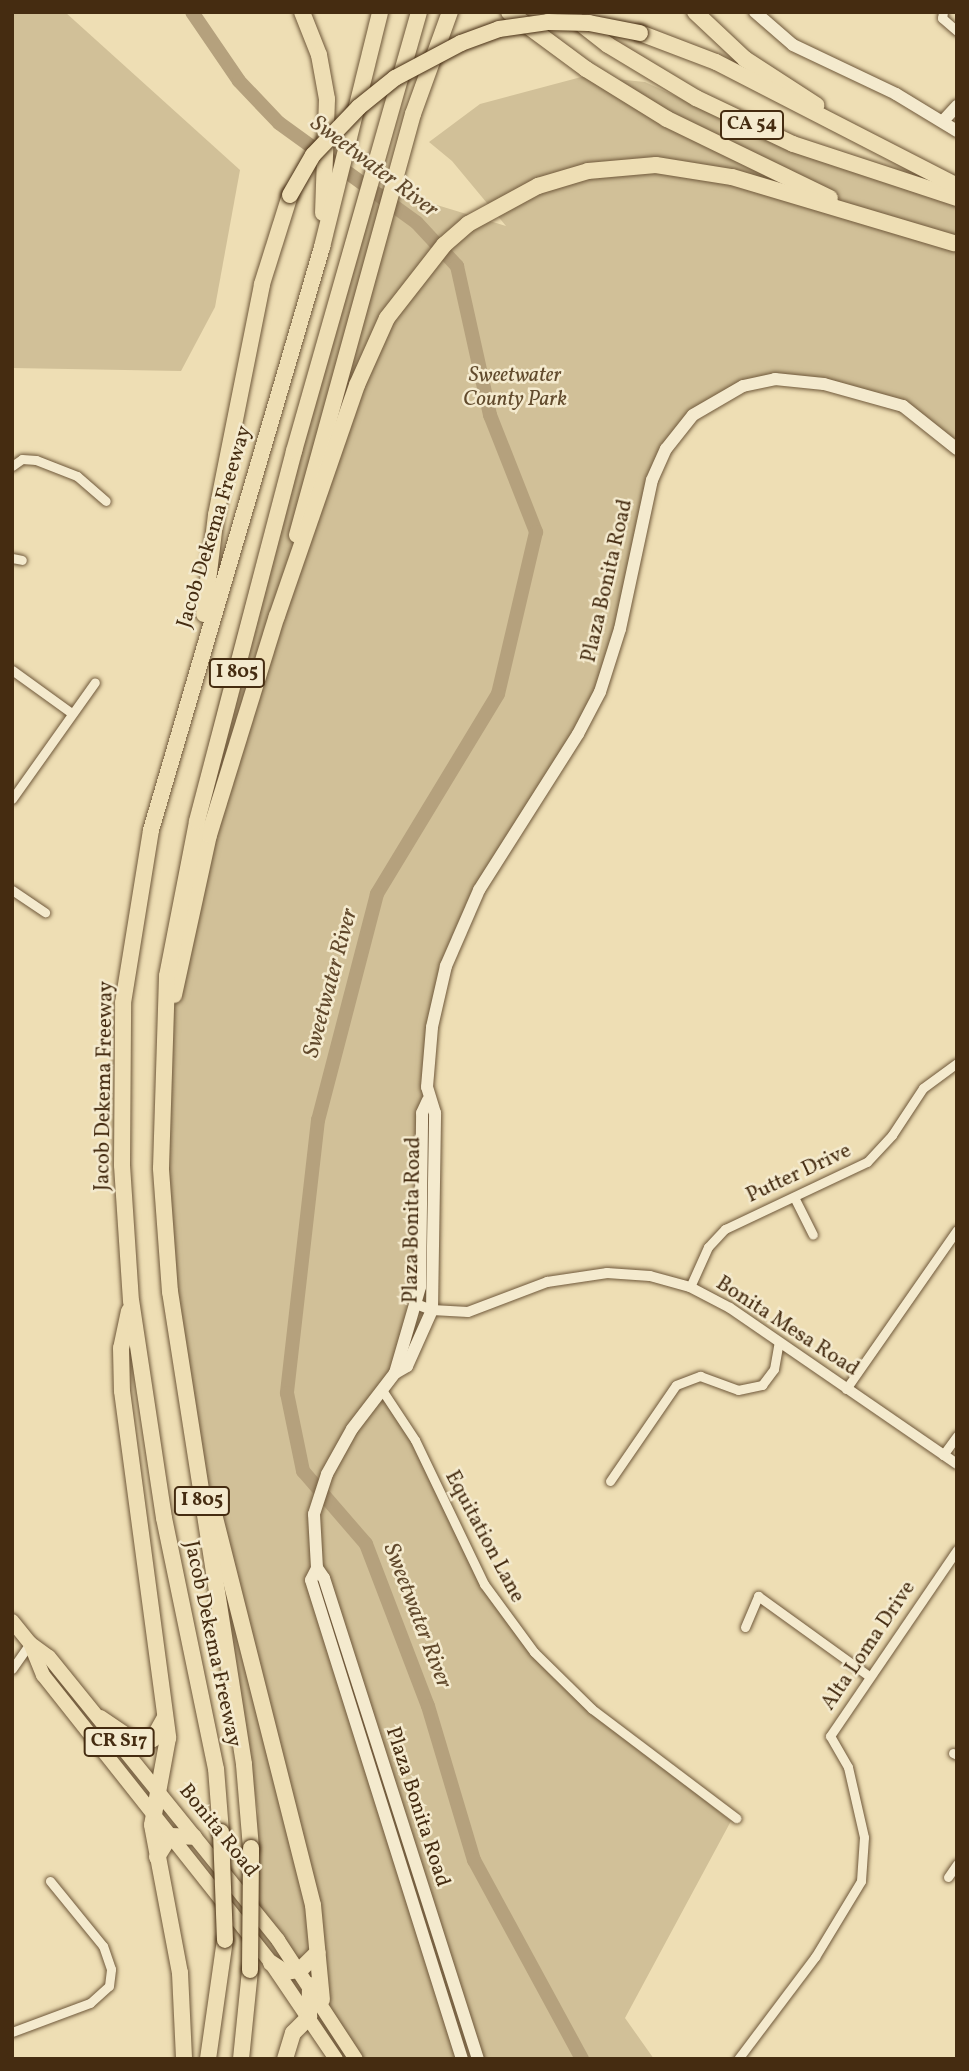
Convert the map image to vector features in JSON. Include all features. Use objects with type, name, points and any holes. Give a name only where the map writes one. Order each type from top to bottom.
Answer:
[{"type":"highway","points":[[302,12],[318,55],[327,99],[322,247]]},
{"type":"highway","name":"Jacob Dekema Freeway","points":[[208,2059],[225,1940],[216,1769],[164,1518],[131,1301],[122,1165],[123,1003],[151,830],[198,658],[322,247],[380,12]]},
{"type":"highway","name":"Jacob Dekema Freeway","points":[[241,2059],[250,1970],[251,1848],[244,1764],[170,1292],[161,1168],[161,1059],[167,976],[186,867],[295,451],[419,12]]},
{"type":"highway","points":[[412,38],[425,12]]},
{"type":"highway","points":[[277,616],[316,456],[365,294],[413,114],[450,12]]},
{"type":"highway","name":"CA 54","points":[[509,12],[586,69],[736,155],[831,199],[955,244]]},
{"type":"highway","name":"CA 54","points":[[566,12],[608,45],[696,98],[793,144],[957,198]]},
{"type":"highway","points":[[695,12],[745,59],[843,122],[869,144]]},
{"type":"highway","points":[[198,658],[216,515],[276,229],[300,175],[330,135],[374,94],[425,60],[499,29],[548,22],[589,23],[640,33],[716,62],[869,144],[957,186]]},
{"type":"highway","points":[[161,1059],[199,873],[277,616],[357,385],[387,318],[434,254],[468,224],[538,186],[588,171],[668,166],[732,177],[955,244]]},
{"type":"highway","points":[[131,1301],[121,1348],[122,1391],[167,1712],[168,1738],[152,1814],[156,1860],[180,1973],[184,2059]]},
{"type":"highway","points":[[191,1421],[313,1905],[322,2000]]},
{"type":"highway","points":[[100,1718],[125,1740],[139,1743],[153,1739],[167,1712]]},
{"type":"highway","points":[[156,1860],[170,1836],[194,1837]]},
{"type":"highway","points":[[271,1963],[285,1972],[300,1970],[318,1952]]},
{"type":"highway","points":[[285,2059],[293,2033],[309,2017],[310,1985]]},
{"type":"main road","points":[[755,12],[793,46],[943,121],[957,131]]},
{"type":"main road","points":[[943,121],[957,106]]},
{"type":"main road","name":"Plaza Bonita Road","points":[[462,2059],[311,1580],[317,1568],[314,1527],[320,1493],[352,1429],[395,1373],[416,1304],[422,1113],[428,1100],[432,1027],[446,966],[479,890],[578,734],[600,692],[620,629],[652,480],[679,430],[725,393],[775,380],[837,386],[903,406],[957,449]]},
{"type":"main road","name":"Plaza Bonita Road","points":[[395,1373],[407,1366],[432,1310],[435,1113],[428,1100]]},
{"type":"main road","name":"Plaza Bonita Road","points":[[317,1568],[324,1578],[478,2059]]},
{"type":"main road","name":"Bonita Road","points":[[12,1621],[30,1643],[50,1657],[300,1970],[322,2000],[356,2059]]},
{"type":"main road","name":"Bonita Road","points":[[30,1643],[43,1675],[271,1963],[335,2059]]},
{"type":"street","points":[[943,12],[947,25],[957,32]]},
{"type":"street","points":[[12,466],[22,459],[36,460],[78,476],[106,501]]},
{"type":"street","points":[[12,670],[70,712]]},
{"type":"street","points":[[12,799],[70,712],[95,682]]},
{"type":"street","points":[[12,890],[45,912]]},
{"type":"street","name":"Putter Drive","points":[[690,1287],[718,1235],[741,1220],[867,1162],[892,1135],[923,1088],[957,1063]]},
{"type":"street","points":[[794,1197],[813,1236]]},
{"type":"street","points":[[846,1389],[957,1230]]},
{"type":"street","name":"Bonita Mesa Road","points":[[416,1304],[432,1310],[468,1312],[547,1282],[587,1275],[650,1276],[690,1287],[779,1342],[957,1464]]},
{"type":"street","points":[[610,1481],[676,1385],[701,1376],[737,1390],[762,1385],[774,1369],[779,1342]]},
{"type":"street","name":"Equitation Lane","points":[[382,1390],[415,1440],[484,1584],[534,1653],[592,1709],[736,1818]]},
{"type":"street","points":[[943,1455],[957,1436]]},
{"type":"street","name":"Alta Loma Drive","points":[[738,2059],[815,1957],[861,1881],[864,1837],[848,1767],[830,1736],[957,1550]]},
{"type":"street","points":[[745,1627],[758,1596],[869,1676]]},
{"type":"street","points":[[12,1668],[30,1643]]},
{"type":"street","points":[[948,1877],[957,1864]]},
{"type":"street","points":[[12,2032],[90,2003],[109,1986],[111,1969],[103,1946],[50,1881]]},
{"type":"green space","points":[[12,12],[65,12],[240,170],[215,307],[181,371],[12,368]]},
{"type":"green space","name":"Sweetwater County Park","points":[[585,76],[645,82],[695,105],[957,201],[957,448],[918,415],[792,380],[714,399],[661,459],[605,679],[456,939],[428,1068],[429,1297],[419,1330],[380,1393],[415,1441],[471,1558],[534,1654],[572,1695],[731,1821],[625,2018],[654,2059],[342,2059],[259,1937],[251,1848],[258,1812],[170,1294],[164,977],[178,873],[220,696],[361,182],[506,226],[452,161],[429,142],[480,104]]},
{"type":"waterway","name":"Sweetwater River","points":[[192,12],[239,81],[279,123],[417,223],[457,266],[490,415],[536,532],[498,694],[377,894],[318,1120],[287,1393],[303,1471],[366,1544],[428,1706],[474,1860],[582,2059]]}]
